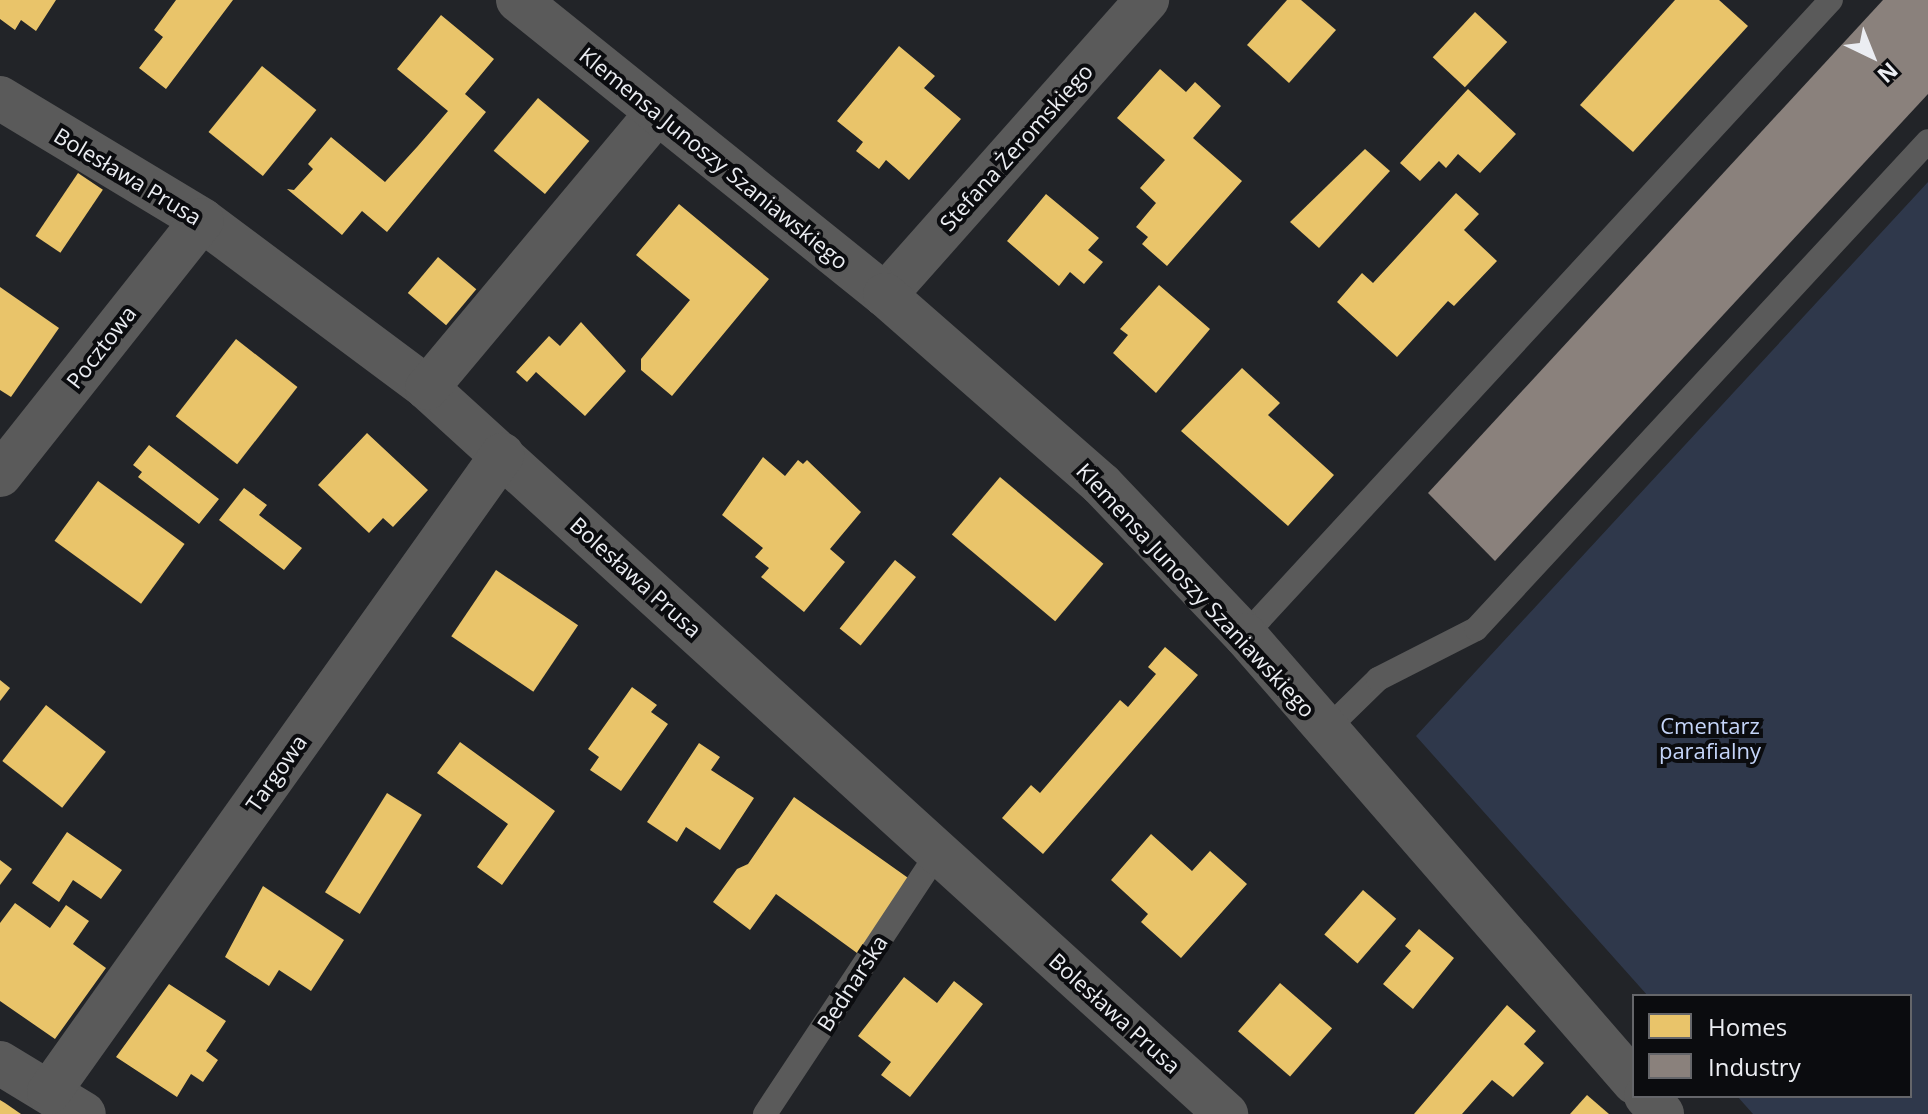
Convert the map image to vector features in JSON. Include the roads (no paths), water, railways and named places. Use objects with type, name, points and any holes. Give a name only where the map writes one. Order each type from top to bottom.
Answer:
[{"type":"street","name":"Klemensa Junoszy Szaniawskiego","points":[[518,0],[885,295],[1101,484],[1245,635],[1632,1080]]},
{"type":"street","name":"Stefana Żeromskiego","points":[[885,295],[1147,0]]},
{"type":"street","name":"Bolesława Prusa","points":[[0,98],[202,220],[427,388],[1226,1114]]},
{"type":"street","points":[[427,388],[657,113]]},
{"type":"street","name":"Pocztowa","points":[[0,475],[202,220]]},
{"type":"street","name":"Targowa","points":[[66,1103],[502,455]]},
{"type":"street","points":[[0,1063],[66,1103]]},
{"type":"street","points":[[1648,1098],[1662,1114]]},
{"type":"lane","points":[[1245,635],[1831,0]]},
{"type":"lane","points":[[1327,729],[1378,679],[1476,629],[1928,141]]},
{"type":"lane","name":"Bednarska","points":[[765,1114],[938,853]]},
{"type":"park label","name":"Cmentarz parafialny","points":[[1710,738]]}]
